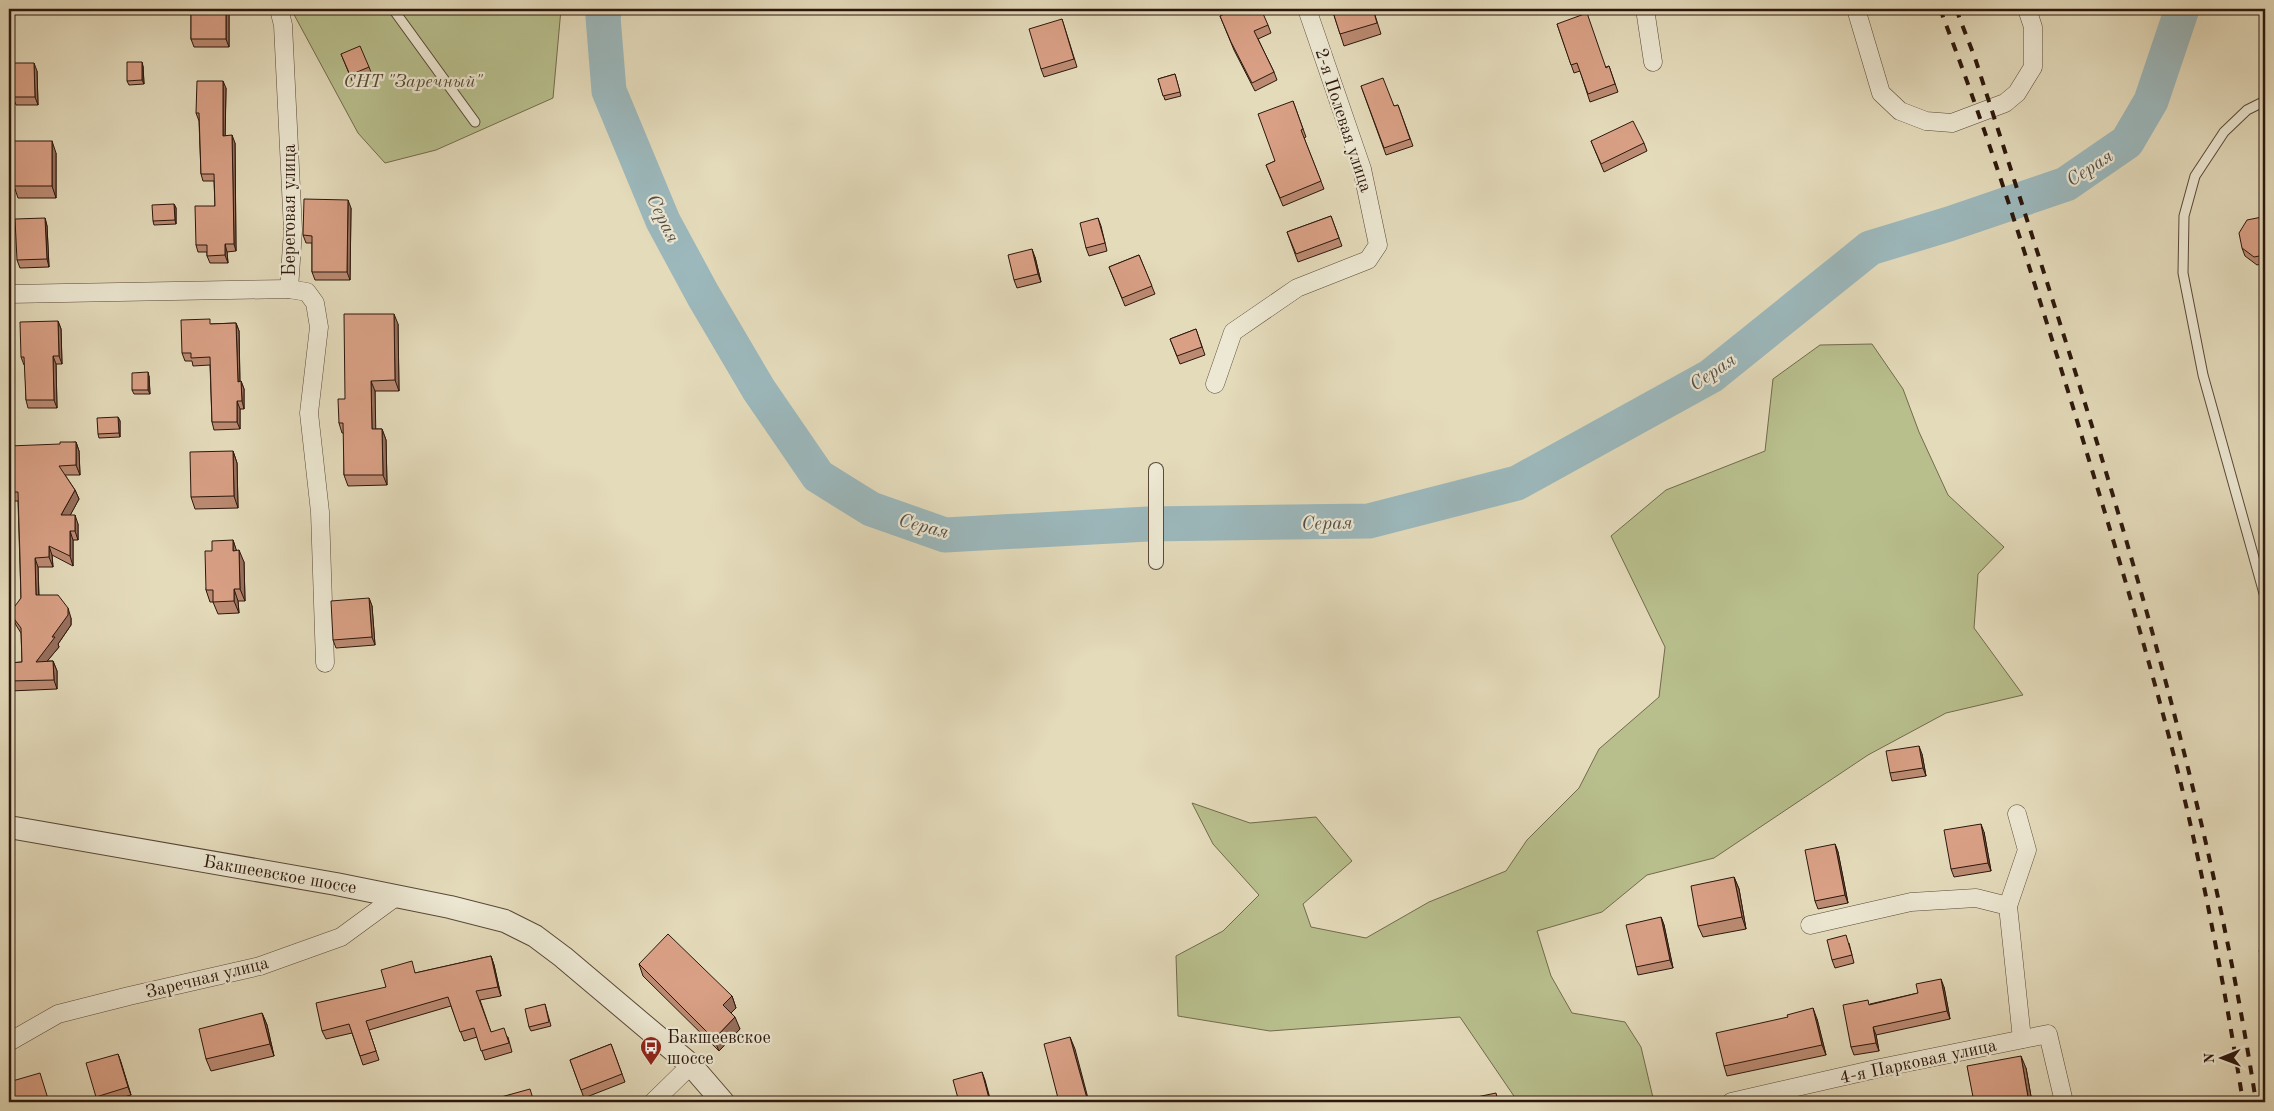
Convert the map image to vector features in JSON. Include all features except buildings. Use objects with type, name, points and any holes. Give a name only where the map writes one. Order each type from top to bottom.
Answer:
[{"type":"street","name":"Береговая улица","points":[[278,9],[283,25],[293,230],[289,289],[307,292],[315,304],[318,327],[310,413],[320,512],[325,663]]},
{"type":"street","name":"2-я Полевая улица","points":[[1215,384],[1233,332],[1297,288],[1368,260],[1378,245],[1362,169],[1307,9]]},
{"type":"street","points":[[1645,9],[1653,62]]},
{"type":"street","points":[[1856,9],[1882,93],[1900,111],[1926,121],[1952,123],[2005,103],[2017,93],[2033,67],[2033,27],[2027,9]]},
{"type":"street","points":[[9,294],[289,289]]},
{"type":"street","points":[[1156,470],[1156,562]]},
{"type":"street","points":[[2017,814],[2027,850],[2008,906],[2022,1039]]},
{"type":"street","name":"Бакшеевское шоссе","points":[[9,827],[397,896],[505,921],[535,936],[690,1065],[723,1102]]},
{"type":"street","name":"Заречная улица","points":[[9,1042],[58,1014],[260,966],[341,937],[397,896]]},
{"type":"street","points":[[1810,924],[1911,902],[1976,898],[2008,906]]},
{"type":"street","name":"4-я Парковая улица","points":[[1731,1102],[1880,1068],[2048,1034],[2064,1102]]},
{"type":"street","points":[[653,1102],[690,1065]]},
{"type":"lane","points":[[393,9],[475,122]]},
{"type":"lane","points":[[2265,101],[2247,110],[2224,132],[2195,176],[2184,216],[2182,273],[2203,375],[2265,597]]},
{"type":"green space","name":"СНТ \"Заречный\"","points":[[291,9],[561,9],[553,98],[436,150],[385,163],[358,133]]},
{"type":"green space","points":[[1872,344],[1903,389],[1919,432],[1948,495],[2004,547],[1978,574],[1974,628],[2023,695],[1946,713],[1868,755],[1714,858],[1647,875],[1602,912],[1537,931],[1551,976],[1572,1013],[1625,1022],[1641,1047],[1654,1102],[1518,1102],[1460,1017],[1270,1031],[1178,1016],[1176,956],[1223,931],[1259,895],[1213,844],[1192,803],[1250,823],[1316,817],[1352,861],[1303,904],[1311,927],[1366,938],[1429,902],[1506,871],[1527,840],[1579,788],[1599,749],[1659,697],[1665,647],[1611,536],[1666,490],[1765,451],[1773,379],[1820,345]]},
{"type":"green space","points":[[2265,945],[2265,991],[2259,950]]},
{"type":"waterway","name":"Серая","points":[[605,9],[603,17],[609,91],[663,221],[703,295],[759,390],[818,476],[871,509],[945,535],[1148,524],[1369,521],[1517,483],[1711,376],[1870,248],[1949,224],[2066,184],[2127,142],[2151,101],[2182,9]]},
{"type":"railway","points":[[1940,9],[1993,156],[2072,404],[2134,609],[2180,779],[2201,870],[2243,1102]]},
{"type":"railway","points":[[1956,9],[1975,58],[2058,316],[2098,445],[2172,705],[2204,836],[2233,969],[2256,1102]]},
{"type":"place","name":"Бакшеевское шоссе","points":[[651,1066]]}]
